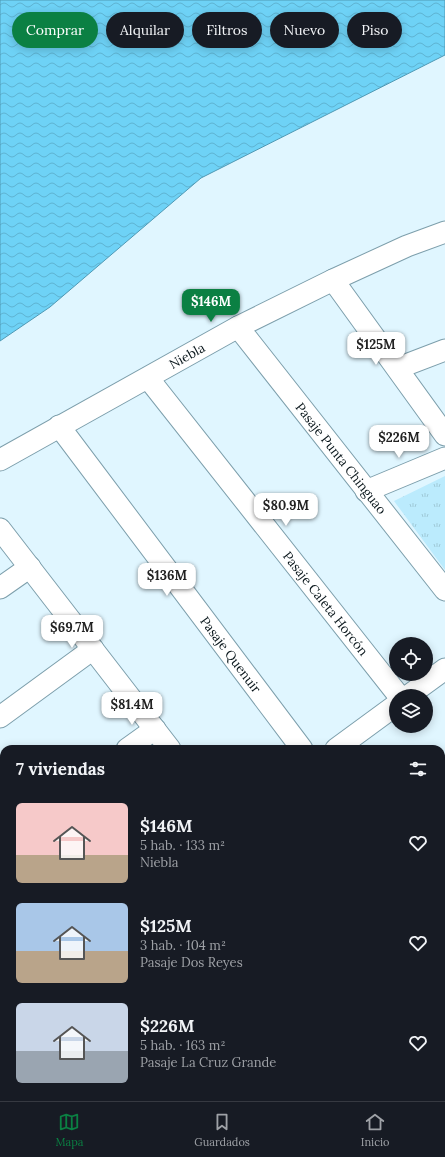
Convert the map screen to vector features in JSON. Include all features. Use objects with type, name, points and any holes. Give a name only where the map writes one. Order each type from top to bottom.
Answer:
[{"type":"street","name":"Niebla","points":[[0,460],[238,327],[406,246],[445,232]]},
{"type":"street","points":[[333,280],[445,435]]},
{"type":"street","name":"Pasaje Punta Chinguao","points":[[238,327],[445,590]]},
{"type":"street","points":[[398,368],[445,350]]},
{"type":"street","name":"Pasaje Caleta Horcón","points":[[148,378],[393,689]]},
{"type":"street","name":"Pasaje Quenuir","points":[[59,426],[299,745]]},
{"type":"street","points":[[366,491],[445,458]]},
{"type":"street","points":[[0,530],[167,745]]},
{"type":"street","points":[[0,588],[30,567]]},
{"type":"street","points":[[0,717],[93,649]]},
{"type":"street","points":[[418,689],[445,669]]},
{"type":"street","points":[[341,745],[389,710]]},
{"type":"street","points":[[133,745],[155,729]]},
{"type":"green space","points":[[445,476],[445,570],[394,501]]},
{"type":"water","points":[[0,0],[445,0],[445,55],[201,178],[50,307],[0,341]]}]
